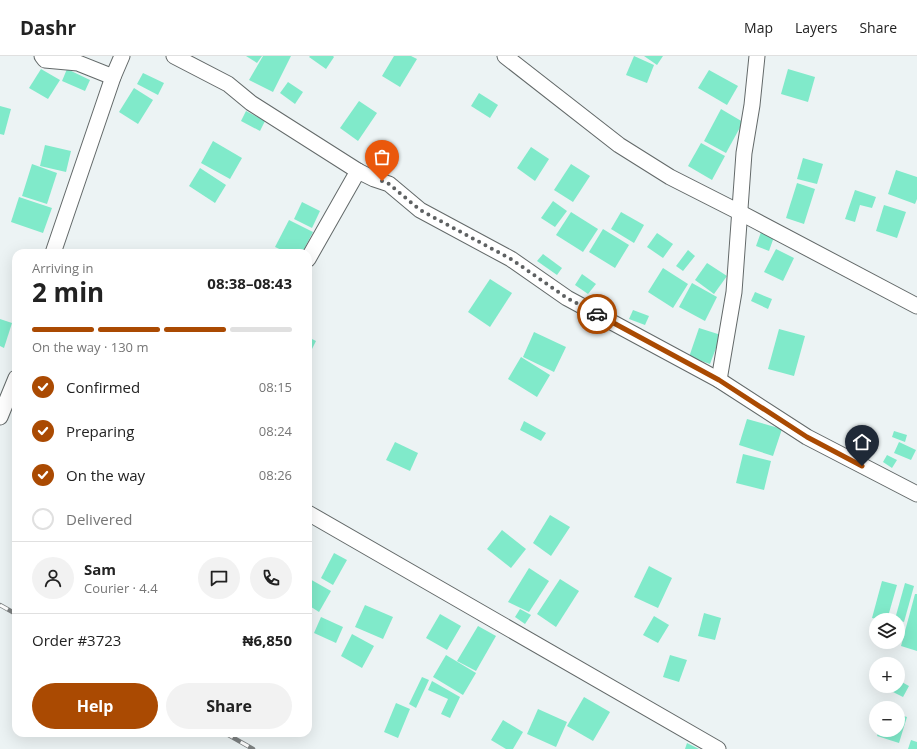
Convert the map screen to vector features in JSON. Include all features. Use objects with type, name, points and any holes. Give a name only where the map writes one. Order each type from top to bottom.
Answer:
[{"type":"street","points":[[42,56],[45,60],[78,63],[113,76]]},
{"type":"street","points":[[54,249],[113,76],[122,56]]},
{"type":"street","points":[[174,56],[228,84],[251,103],[358,171],[389,184],[420,210],[511,259],[567,298],[719,380],[807,437],[917,494]]},
{"type":"street","points":[[505,56],[619,145],[670,177],[917,306]]},
{"type":"street","points":[[719,380],[734,292],[744,153],[752,105],[757,56]]},
{"type":"street","points":[[312,252],[358,171]]},
{"type":"street","points":[[0,417],[12,388]]},
{"type":"street","points":[[312,516],[718,749]]},
{"type":"building","points":[[246,56],[262,56],[257,63]]},
{"type":"building","points":[[263,56],[291,56],[273,92],[249,80]]},
{"type":"building","points":[[394,56],[411,56],[417,59],[400,87],[382,76]]},
{"type":"building","points":[[634,56],[654,65],[647,83],[626,75]]},
{"type":"building","points":[[644,56],[663,56],[657,65]]},
{"type":"building","points":[[309,57],[334,57],[326,69]]},
{"type":"building","points":[[41,69],[60,80],[48,99],[29,88]]},
{"type":"building","points":[[67,69],[90,80],[85,91],[62,81]]},
{"type":"building","points":[[788,69],[815,77],[808,102],[781,94]]},
{"type":"building","points":[[709,70],[738,86],[727,105],[698,88]]},
{"type":"building","points":[[143,73],[164,83],[158,95],[137,84]]},
{"type":"building","points":[[288,82],[303,92],[295,104],[280,93]]},
{"type":"building","points":[[134,88],[153,100],[138,124],[119,112]]},
{"type":"building","points":[[479,93],[498,105],[490,118],[471,106]]},
{"type":"building","points":[[359,101],[377,113],[358,141],[340,128]]},
{"type":"building","points":[[0,106],[11,109],[4,135],[0,134]]},
{"type":"building","points":[[721,109],[743,122],[726,153],[704,141]]},
{"type":"building","points":[[246,111],[265,121],[260,131],[241,121]]},
{"type":"building","points":[[213,141],[242,158],[230,179],[201,163]]},
{"type":"building","points":[[701,143],[725,156],[712,180],[688,166]]},
{"type":"building","points":[[45,145],[71,151],[66,172],[40,166]]},
{"type":"building","points":[[531,147],[549,159],[535,181],[517,168]]},
{"type":"building","points":[[803,158],[823,164],[817,184],[797,179]]},
{"type":"building","points":[[32,164],[57,173],[47,204],[22,196]]},
{"type":"building","points":[[571,164],[590,176],[573,202],[554,190]]},
{"type":"building","points":[[200,168],[226,185],[215,203],[189,186]]},
{"type":"building","points":[[896,170],[917,177],[917,199],[915,204],[888,194]]},
{"type":"building","points":[[797,183],[815,189],[804,224],[786,218]]},
{"type":"building","points":[[855,190],[876,197],[872,208],[860,205],[855,222],[845,219]]},
{"type":"building","points":[[19,197],[52,208],[43,233],[11,222]]},
{"type":"building","points":[[553,201],[567,211],[555,227],[541,218]]},
{"type":"building","points":[[302,202],[320,211],[312,228],[294,219]]},
{"type":"building","points":[[884,205],[906,212],[897,238],[876,231]]},
{"type":"building","points":[[571,212],[598,229],[583,252],[556,235]]},
{"type":"building","points":[[621,212],[644,225],[634,243],[611,229]]},
{"type":"building","points":[[289,220],[313,232],[304,249],[279,249],[275,247]]},
{"type":"building","points":[[603,229],[629,245],[615,268],[589,252]]},
{"type":"building","points":[[761,232],[774,237],[769,251],[756,246]]},
{"type":"building","points":[[657,233],[673,244],[663,258],[647,247]]},
{"type":"building","points":[[776,249],[794,258],[783,281],[764,272]]},
{"type":"building","points":[[688,250],[695,256],[683,271],[676,266]]},
{"type":"building","points":[[543,254],[562,268],[557,275],[537,261]]},
{"type":"building","points":[[707,263],[727,276],[714,294],[695,280]]},
{"type":"building","points":[[663,268],[688,284],[673,308],[648,292]]},
{"type":"building","points":[[582,274],[596,284],[588,294],[575,285]]},
{"type":"building","points":[[490,279],[512,293],[490,327],[468,312]]},
{"type":"building","points":[[692,283],[717,297],[705,321],[679,307]]},
{"type":"building","points":[[755,292],[772,299],[768,309],[751,301]]},
{"type":"building","points":[[633,310],[649,316],[645,325],[629,319]]},
{"type":"building","points":[[0,319],[12,323],[4,348],[0,346]]},
{"type":"building","points":[[699,328],[721,335],[710,364],[689,357]]},
{"type":"building","points":[[779,329],[805,336],[794,376],[768,369]]},
{"type":"building","points":[[534,332],[566,347],[554,372],[523,357]]},
{"type":"building","points":[[312,339],[316,341],[312,349]]},
{"type":"building","points":[[521,357],[550,375],[537,397],[508,379]]},
{"type":"building","points":[[747,419],[782,429],[773,456],[739,445]]},
{"type":"building","points":[[524,421],[546,433],[541,441],[520,430]]},
{"type":"building","points":[[894,431],[907,435],[905,442],[892,437]]},
{"type":"building","points":[[395,442],[418,453],[410,471],[386,460]]},
{"type":"building","points":[[899,442],[916,450],[911,460],[894,453]]},
{"type":"building","points":[[743,454],[771,461],[764,490],[736,483]]},
{"type":"building","points":[[887,455],[897,460],[892,468],[883,462]]},
{"type":"building","points":[[550,515],[570,527],[551,556],[533,543]]},
{"type":"building","points":[[502,530],[526,549],[511,568],[487,549]]},
{"type":"building","points":[[334,553],[347,560],[333,585],[321,578]]},
{"type":"building","points":[[649,566],[672,578],[658,608],[634,597]]},
{"type":"building","points":[[529,568],[549,581],[529,612],[508,602]]},
{"type":"building","points":[[560,579],[579,591],[556,627],[537,614]]},
{"type":"building","points":[[312,580],[331,591],[319,612],[312,608]]},
{"type":"building","points":[[882,581],[897,585],[889,613],[873,613]]},
{"type":"building","points":[[905,583],[914,586],[905,618],[905,613],[897,613]]},
{"type":"building","points":[[915,594],[917,594],[917,651],[905,647],[905,631]]},
{"type":"building","points":[[365,605],[393,617],[383,639],[355,627]]},
{"type":"building","points":[[520,609],[531,615],[525,624],[515,617]]},
{"type":"building","points":[[704,613],[721,618],[715,640],[698,636]]},
{"type":"building","points":[[440,614],[461,626],[447,650],[426,638]]},
{"type":"building","points":[[654,616],[669,625],[658,643],[643,635]]},
{"type":"building","points":[[321,617],[343,627],[336,643],[314,633]]},
{"type":"building","points":[[478,626],[496,636],[476,671],[457,661]]},
{"type":"building","points":[[352,634],[374,646],[362,668],[341,656]]},
{"type":"building","points":[[446,655],[476,673],[463,695],[433,677]]},
{"type":"building","points":[[670,655],[687,660],[679,682],[663,677]]},
{"type":"building","points":[[422,677],[429,680],[416,708],[409,704]]},
{"type":"building","points":[[432,681],[460,697],[450,718],[441,714],[448,699],[428,690]]},
{"type":"building","points":[[905,684],[909,686],[903,697],[895,693],[905,693]]},
{"type":"building","points":[[584,697],[610,712],[593,741],[567,726]]},
{"type":"building","points":[[396,703],[410,709],[398,738],[384,732]]},
{"type":"building","points":[[538,709],[567,722],[556,747],[527,734]]},
{"type":"building","points":[[503,720],[523,732],[513,749],[506,749],[491,740]]},
{"type":"building","points":[[880,737],[901,737],[899,743]]},
{"type":"building","points":[[911,740],[917,742],[917,749],[908,749]]},
{"type":"building","points":[[687,743],[699,749],[685,749]]},
{"type":"railway","points":[[0,605],[12,612]]},
{"type":"railway","points":[[232,737],[253,749]]},
{"type":"way so far","points":[[382,181],[389,184],[420,210],[511,259],[567,298],[597,314]]},
{"type":"route","points":[[597,314],[719,380],[807,437],[862,466]]}]
